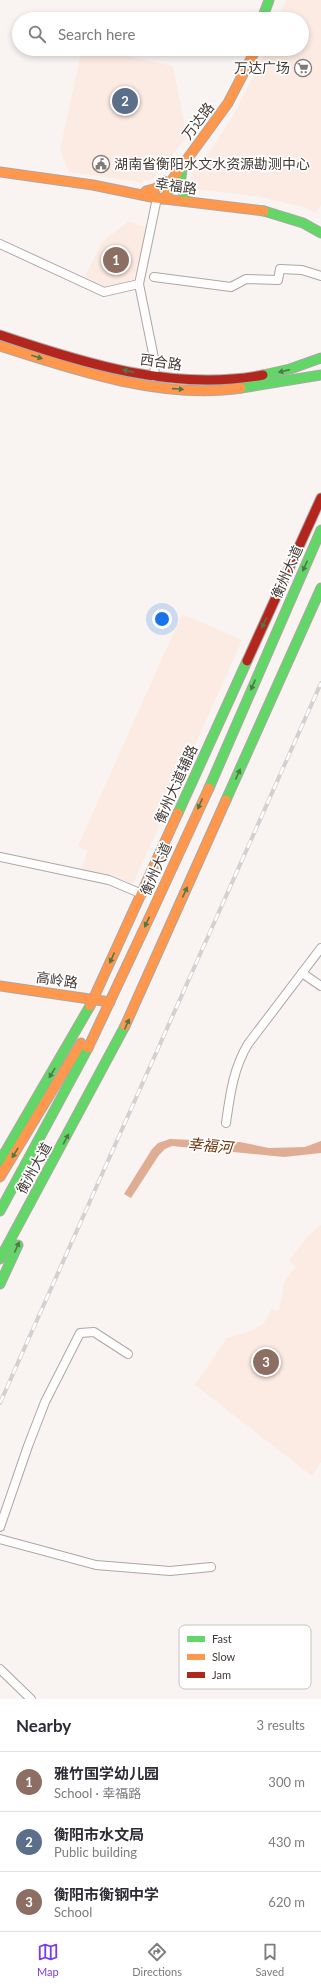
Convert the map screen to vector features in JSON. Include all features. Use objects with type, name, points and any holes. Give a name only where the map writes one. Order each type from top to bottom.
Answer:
[{"type":"main road","points":[[265,12],[269,0]]},
{"type":"main road","points":[[271,12],[276,0]]},
{"type":"main road","name":"万达路","points":[[162,196],[164,181],[219,110],[243,67],[247,56]]},
{"type":"main road","name":"万达路","points":[[162,196],[169,184],[223,112],[248,69],[253,56]]},
{"type":"main road","points":[[183,165],[179,180],[180,189],[185,198]]},
{"type":"main road","name":"幸福路","points":[[0,168],[95,182],[146,191],[162,196],[238,202],[275,208],[321,228]]},
{"type":"main road","name":"幸福路","points":[[0,172],[275,212],[304,220],[321,233]]},
{"type":"main road","points":[[146,191],[157,188],[164,181]]},
{"type":"main road","name":"西合路","points":[[0,335],[56,353],[154,377],[211,380],[250,377],[287,370],[321,358]]},
{"type":"main road","name":"西合路","points":[[0,346],[101,374],[175,389],[210,391],[252,388],[321,375]]},
{"type":"main road","name":"衡州大道辅路","points":[[0,1161],[94,1000],[321,498]]},
{"type":"main road","name":"衡州大道","points":[[0,1211],[110,1002],[201,802],[321,530]]},
{"type":"main road","name":"衡州大道","points":[[0,1259],[57,1157],[124,1029],[321,588]]},
{"type":"main road","name":"高岭路","points":[[0,986],[110,1002]]},
{"type":"main road","points":[[0,1177],[78,1047],[110,1002]]},
{"type":"main road","points":[[0,1283],[57,1157]]},
{"type":"street","points":[[154,377],[156,363],[139,284],[162,196]]},
{"type":"street","points":[[0,244],[104,292],[139,284]]},
{"type":"street","points":[[154,277],[231,287],[246,280],[278,280],[280,269],[302,270],[321,276]]},
{"type":"street","points":[[0,857],[108,880],[142,894]]},
{"type":"street","points":[[226,1123],[233,1079],[239,1059],[248,1044],[321,948]]},
{"type":"street","points":[[302,973],[321,986]]},
{"type":"street","points":[[0,1527],[45,1402],[80,1333],[94,1332],[128,1354]]},
{"type":"street","points":[[0,1539],[96,1565],[170,1571],[211,1567]]},
{"type":"street","points":[[0,1668],[31,1699]]},
{"type":"shaded area","points":[[286,0],[321,0],[321,205],[315,213],[303,207],[256,196],[195,189],[190,179],[192,173],[211,150],[235,112],[263,56],[309,56],[309,12],[281,12]]},
{"type":"shaded area","points":[[80,56],[127,56],[173,66],[187,137],[150,181],[144,179],[142,184],[134,181],[69,172],[60,150]]},
{"type":"shaded area","points":[[129,221],[148,229],[133,281],[110,289],[85,277],[102,242]]},
{"type":"shaded area","points":[[182,614],[242,640],[133,884],[109,874],[81,870],[88,851],[78,846]]},
{"type":"shaded area","points":[[321,1225],[321,1462],[312,1476],[195,1385],[227,1338],[253,1330],[264,1323],[272,1309],[279,1311],[285,1280],[296,1267],[289,1260],[308,1236]]},
{"type":"water","name":"幸福河","points":[[170,1139],[240,1142],[269,1148],[305,1147],[321,1141],[321,1153],[284,1157],[172,1146],[165,1149],[159,1155],[131,1198],[124,1194],[152,1149],[158,1143]]},
{"type":"railway","points":[[0,1403],[321,683]]},
{"type":"traffic: fast","points":[[265,12],[269,0]]},
{"type":"traffic: fast","points":[[182,170],[180,184],[185,197]]},
{"type":"traffic: fast","points":[[264,211],[303,223],[321,233]]},
{"type":"traffic: fast","points":[[263,375],[290,369],[321,358]]},
{"type":"traffic: fast","points":[[241,388],[321,375]]},
{"type":"traffic: fast","points":[[209,788],[321,530]]},
{"type":"traffic: fast","points":[[226,800],[321,588]]},
{"type":"traffic: fast","points":[[178,813],[247,661]]},
{"type":"traffic: fast","points":[[0,1161],[90,1006]]},
{"type":"traffic: fast","points":[[0,1259],[125,1026]]},
{"type":"traffic: fast","points":[[0,1211],[88,1048]]},
{"type":"traffic: fast","points":[[0,1284],[18,1245]]},
{"type":"traffic: slow","points":[[163,199],[167,195],[169,184],[228,103],[252,56]]},
{"type":"traffic: slow","points":[[0,172],[93,185],[156,198],[264,211]]},
{"type":"traffic: slow","points":[[146,191],[157,188],[164,181]]},
{"type":"traffic: slow","points":[[0,346],[88,373],[150,386],[181,390],[211,391],[241,388]]},
{"type":"traffic: slow","points":[[88,1048],[209,788]]},
{"type":"traffic: slow","points":[[125,1026],[226,800]]},
{"type":"traffic: slow","points":[[90,1006],[178,813]]},
{"type":"traffic: slow","points":[[0,986],[110,1002]]},
{"type":"traffic: slow","points":[[0,1177],[81,1043]]},
{"type":"traffic: jam","points":[[0,335],[64,355],[129,372],[196,380],[230,379],[263,375]]},
{"type":"traffic: jam","points":[[247,661],[321,498]]},
{"type":"place","name":"万达广场","points":[[303,68]]},
{"type":"place","name":"衡阳市水文局","points":[[125,101]]},
{"type":"place","name":"湖南省衡阳水文水资源勘测中心","points":[[101,164]]},
{"type":"place","name":"雅竹国学幼儿园","points":[[116,260]]},
{"type":"place","name":"衡阳市衡钢中学","points":[[266,1362]]}]
